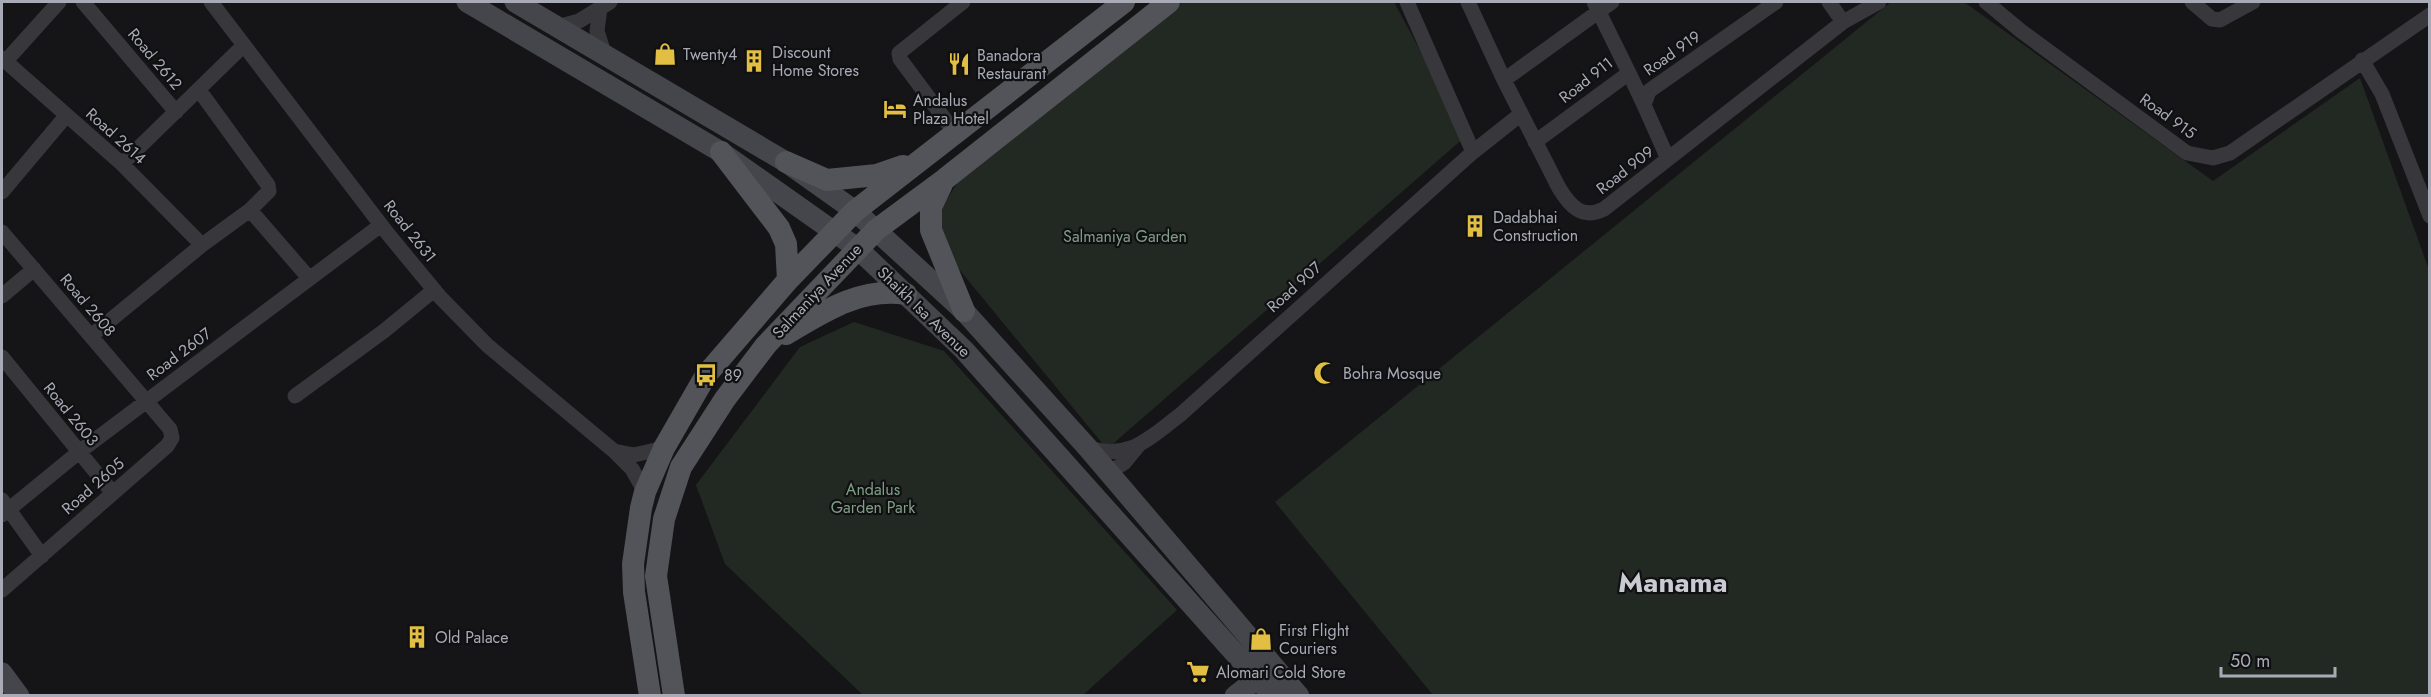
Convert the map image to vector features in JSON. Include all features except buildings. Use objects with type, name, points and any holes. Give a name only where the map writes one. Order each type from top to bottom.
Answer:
[{"type":"main road","name":"Salmaniya Avenue","points":[[650,696],[634,592],[635,550],[645,492],[664,448],[706,375],[788,280],[855,211],[1124,2]]},
{"type":"main road","name":"Salmaniya Avenue","points":[[674,696],[657,576],[664,519],[681,467],[725,399],[766,345],[876,230],[945,179],[1168,2]]},
{"type":"main road","points":[[721,152],[779,228],[786,244],[788,280]]},
{"type":"main road","points":[[786,162],[827,180],[877,175],[922,159]]},
{"type":"main road","points":[[945,179],[930,207],[931,230],[963,311]]},
{"type":"main road","points":[[766,345],[846,300],[890,291],[906,294]]},
{"type":"street","points":[[3,60],[59,2]]},
{"type":"street","name":"Road 2612","points":[[83,2],[176,112]]},
{"type":"street","name":"Road 2631","points":[[211,2],[381,225],[434,290],[487,345],[614,451],[632,469],[645,492]]},
{"type":"street","name":"Shaikh Isa Avenue","points":[[467,2],[721,152],[857,248],[964,350],[1200,610],[1273,684]]},
{"type":"street","name":"Shaikh Isa Avenue","points":[[515,2],[786,162],[855,211],[963,311],[1087,447],[1273,684]]},
{"type":"street","points":[[955,134],[900,59],[899,53],[963,2]]},
{"type":"street","points":[[1407,2],[1473,152]]},
{"type":"street","points":[[1503,80],[1597,6],[1612,2]]},
{"type":"street","name":"Road 919","points":[[1644,105],[1648,91],[1776,2]]},
{"type":"street","points":[[1829,2],[1843,22]]},
{"type":"street","name":"Road 909","points":[[1474,4],[1503,80],[1534,142],[1570,205],[1586,213],[1604,209],[1843,22],[1880,2]]},
{"type":"street","name":"Road 915","points":[[1986,2],[2021,31],[2187,153],[2204,158],[2230,153],[2430,15]]},
{"type":"street","points":[[2192,2],[2212,19],[2220,20],[2253,2]]},
{"type":"street","points":[[557,27],[579,21],[605,5]]},
{"type":"street","points":[[605,5],[597,31],[605,56]]},
{"type":"street","name":"Road 911","points":[[1534,142],[1629,73],[1597,6]]},
{"type":"street","name":"Road 2612","points":[[122,164],[244,45]]},
{"type":"street","name":"Road 2614","points":[[3,60],[122,164],[202,245]]},
{"type":"street","points":[[2362,60],[2382,94],[2430,216]]},
{"type":"street","points":[[1629,73],[1668,159]]},
{"type":"street","points":[[91,336],[267,195],[268,185],[199,90]]},
{"type":"street","name":"Road 907","points":[[1108,473],[1125,463],[1138,447],[1180,415],[1473,152],[1521,114]]},
{"type":"street","points":[[2,192],[66,116]]},
{"type":"street","points":[[250,210],[309,278]]},
{"type":"street","name":"Road 2607","points":[[4,508],[381,225]]},
{"type":"street","name":"Road 2608","points":[[2,232],[146,401]]},
{"type":"street","points":[[2,296],[34,269]]},
{"type":"street","points":[[295,396],[384,331],[434,290]]},
{"type":"street","name":"Road 2603","points":[[2,357],[112,492]]},
{"type":"street","name":"Road 2605","points":[[2,590],[167,446],[172,438],[170,429],[146,401]]},
{"type":"street","points":[[1011,404],[1035,419],[1079,466],[1094,472],[1108,473]]},
{"type":"street","name":"Road 907","points":[[1087,447],[1111,452],[1138,447]]},
{"type":"street","points":[[614,451],[634,455],[664,448]]},
{"type":"street","points":[[4,508],[42,556]]},
{"type":"street","points":[[2,673],[20,696]]},
{"type":"street","points":[[1235,696],[1273,684]]},
{"type":"green space","name":"Salmaniya Garden","points":[[1183,2],[1394,2],[1466,136],[1107,449],[953,262],[943,236],[939,211],[960,179]]},
{"type":"green space","points":[[1891,2],[1964,2],[2213,181],[2360,78],[2429,270],[2429,695],[1433,695],[1275,502]]},
{"type":"green space","name":"Andalus Garden Park","points":[[854,322],[944,351],[1177,610],[1083,695],[863,695],[725,564],[696,485],[800,347]]},
{"type":"place","name":"Twenty4","points":[[665,54]]},
{"type":"place","name":"Discount Home Stores","points":[[754,61]]},
{"type":"place","name":"Banadora Restaurant","points":[[959,64]]},
{"type":"place","name":"Andalus Plaza Hotel","points":[[895,109]]},
{"type":"place","name":"Dadabhai Construction","points":[[1475,226]]},
{"type":"place","name":"Bohra Mosque","points":[[1325,373]]},
{"type":"place","name":"89","points":[[706,375]]},
{"type":"place","name":"Old Palace","points":[[417,637]]},
{"type":"place","name":"First Flight Couriers","points":[[1261,639]]},
{"type":"place","name":"Alomari Cold Store","points":[[1198,672]]},
{"type":"district","name":"Manama","points":[[1673,582]]}]
